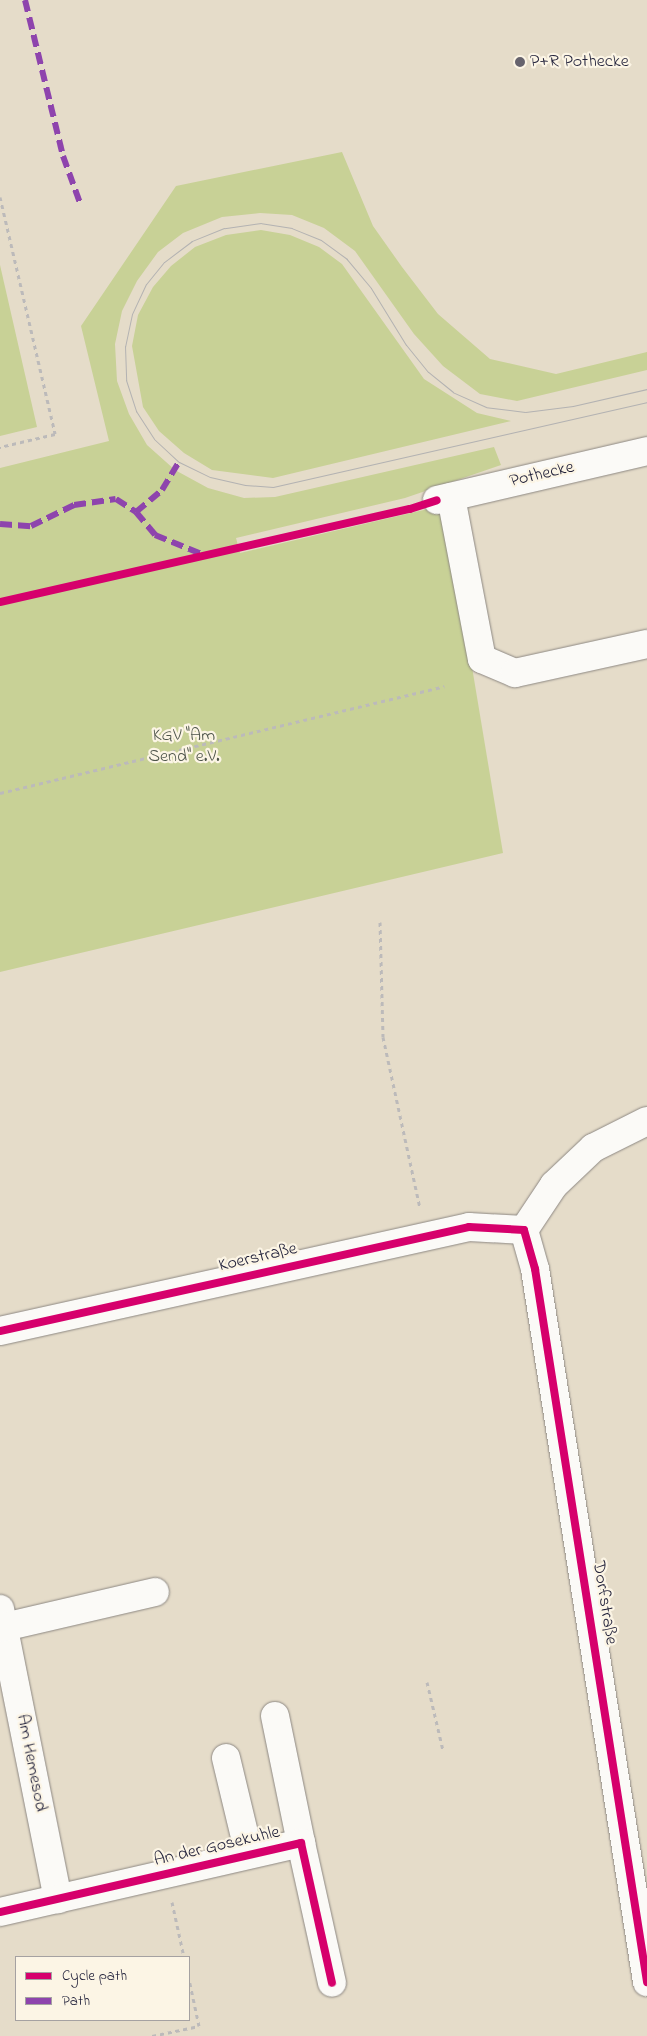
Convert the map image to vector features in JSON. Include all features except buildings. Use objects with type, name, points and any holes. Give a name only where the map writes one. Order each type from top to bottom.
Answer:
[{"type":"street","name":"Pothecke","points":[[647,451],[444,498],[482,660],[515,673],[647,644]]},
{"type":"street","points":[[524,1230],[554,1185],[593,1148],[647,1121]]},
{"type":"street","name":"Koerstraße","points":[[0,1331],[469,1227],[524,1230]]},
{"type":"street","name":"Dorfstraße","points":[[524,1230],[535,1269],[647,1982]]},
{"type":"street","name":"Am Hemesod","points":[[58,1899],[1,1621],[155,1592]]},
{"type":"street","name":"An der Gosekuhle","points":[[275,1716],[332,1983]]},
{"type":"street","points":[[226,1758],[249,1854]]},
{"type":"street","name":"An der Gosekuhle","points":[[0,1912],[301,1843]]},
{"type":"path","points":[[0,197],[55,434],[0,447]]},
{"type":"path","points":[[0,793],[444,686]]},
{"type":"path","points":[[380,922],[383,1037],[422,1213]]},
{"type":"path","points":[[428,1682],[443,1750]]},
{"type":"path","points":[[166,1874],[184,1956]]},
{"type":"path","points":[[152,2036],[199,2026],[190,1984]]},
{"type":"green space","name":"KGV \"Am Send\" e.V.","points":[[342,152],[373,226],[402,267],[438,314],[490,359],[556,374],[647,352],[647,370],[517,401],[480,394],[443,366],[414,334],[355,251],[324,228],[292,215],[260,213],[222,217],[183,233],[158,252],[137,281],[122,311],[115,344],[117,381],[129,414],[147,445],[175,470],[208,488],[244,498],[275,497],[494,447],[501,465],[405,498],[236,538],[240,553],[445,505],[503,853],[0,972],[0,468],[109,441],[81,326],[176,186]]},
{"type":"green space","points":[[261,230],[290,235],[319,247],[342,264],[424,379],[477,413],[511,421],[273,478],[212,470],[184,453],[159,431],[143,407],[132,346],[138,315],[153,287],[171,266],[195,247],[226,235]]},
{"type":"green space","points":[[0,265],[37,427],[0,436]]},
{"type":"tram line","points":[[647,389],[573,406],[525,412],[486,407],[453,392],[428,372],[406,345],[371,288],[347,259],[321,240],[292,228],[261,223],[224,228],[192,241],[164,262],[146,284],[132,314],[125,346],[126,380],[136,411],[154,439],[179,462],[210,477],[245,485],[273,487],[647,402]]},
{"type":"marked path","points":[[25,0],[63,156],[80,203]]},
{"type":"marked path","points":[[136,512],[162,490],[179,462]]},
{"type":"marked path","points":[[0,524],[31,526],[74,505],[116,499],[136,512],[155,535],[204,555]]},
{"type":"cycle path","points":[[0,602],[410,509],[437,500]]},
{"type":"cycle path","points":[[0,1331],[469,1227],[524,1230],[535,1269],[647,1982]]},
{"type":"cycle path","points":[[0,1912],[301,1843],[332,1983]]},
{"type":"place","name":"P+R Pothecke","points":[[520,62]]}]
